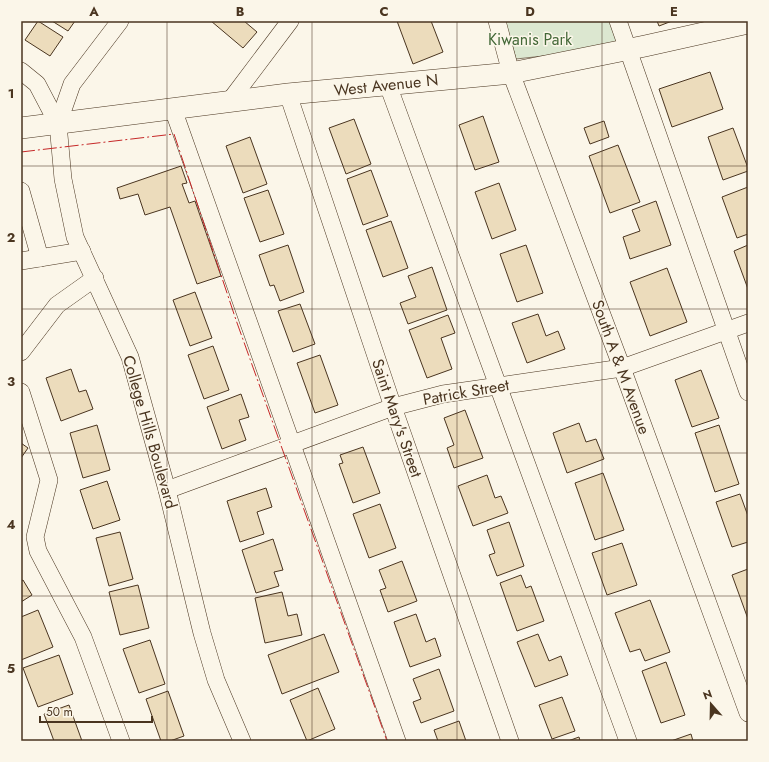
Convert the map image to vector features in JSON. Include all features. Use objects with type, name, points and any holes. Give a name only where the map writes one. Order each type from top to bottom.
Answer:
[{"type":"main road","name":"West Avenue N","points":[[21,128],[288,94],[511,73],[628,50],[748,23]]},
{"type":"street","points":[[58,124],[72,84],[120,21]]},
{"type":"street","points":[[229,102],[290,21]]},
{"type":"street","name":"South A & M Avenue","points":[[497,21],[511,73],[622,368],[748,713]]},
{"type":"street","points":[[618,21],[748,392]]},
{"type":"street","points":[[21,71],[37,84],[58,124]]},
{"type":"street","points":[[388,85],[628,741]]},
{"type":"street","name":"Saint Mary's Street","points":[[288,94],[393,407],[510,741]]},
{"type":"street","points":[[173,109],[397,741]]},
{"type":"street","name":"College Hills Boulevard","points":[[58,124],[63,179],[75,237],[130,357],[168,490],[202,634],[216,680],[242,741]]},
{"type":"street","points":[[21,192],[40,258]]},
{"type":"street","points":[[21,262],[82,250]]},
{"type":"street","points":[[21,352],[57,305],[95,278]]},
{"type":"street","name":"Patrick Street","points":[[168,490],[393,407],[443,394],[622,368],[748,323]]},
{"type":"street","points":[[21,392],[49,480],[35,537],[38,551],[83,637],[121,741]]},
{"type":"green space","name":"Kiwanis Park","points":[[505,21],[615,21],[624,46],[516,59]]},
{"type":"building","points":[[38,21],[63,37],[50,56],[25,40]]},
{"type":"building","points":[[52,21],[75,21],[68,31]]},
{"type":"building","points":[[211,21],[244,21],[257,32],[243,48]]},
{"type":"building","points":[[397,21],[431,21],[443,52],[413,64]]},
{"type":"building","points":[[657,21],[672,21],[659,26]]},
{"type":"building","points":[[710,72],[723,109],[672,127],[659,89]]},
{"type":"building","points":[[483,116],[499,162],[475,170],[459,125]]},
{"type":"building","points":[[354,119],[371,164],[346,174],[329,128]]},
{"type":"building","points":[[604,121],[609,137],[590,144],[584,128]]},
{"type":"building","points":[[733,128],[748,171],[723,180],[708,137]]},
{"type":"building","points":[[250,137],[267,184],[243,193],[226,146]]},
{"type":"building","points":[[618,145],[640,202],[610,213],[589,156]]},
{"type":"building","points":[[181,166],[187,183],[182,184],[189,203],[195,201],[221,276],[197,284],[170,207],[145,215],[138,194],[120,199],[117,188]]},
{"type":"building","points":[[371,170],[388,216],[363,225],[347,179]]},
{"type":"building","points":[[499,183],[516,230],[492,239],[475,192]]},
{"type":"building","points":[[748,187],[748,234],[737,238],[722,197]]},
{"type":"building","points":[[268,190],[284,234],[260,242],[244,198]]},
{"type":"building","points":[[656,201],[671,245],[630,259],[623,237],[640,231],[632,210]]},
{"type":"building","points":[[391,221],[408,268],[383,277],[366,230]]},
{"type":"building","points":[[288,245],[304,292],[280,301],[274,285],[270,286],[259,255]]},
{"type":"building","points":[[526,245],[543,293],[517,302],[500,254]]},
{"type":"building","points":[[748,245],[748,289],[734,251]]},
{"type":"building","points":[[432,267],[447,310],[408,324],[400,303],[416,297],[408,276]]},
{"type":"building","points":[[667,268],[687,322],[650,336],[630,282]]},
{"type":"building","points":[[195,292],[212,338],[190,346],[173,300]]},
{"type":"building","points":[[300,304],[315,344],[293,352],[278,311]]},
{"type":"building","points":[[538,314],[546,336],[558,331],[565,349],[527,363],[512,323]]},
{"type":"building","points":[[448,315],[455,333],[441,338],[452,369],[427,378],[409,330]]},
{"type":"building","points":[[213,346],[229,390],[204,399],[188,355]]},
{"type":"building","points":[[320,355],[338,405],[315,413],[297,363]]},
{"type":"building","points":[[71,369],[79,392],[86,390],[93,409],[61,421],[46,378]]},
{"type":"building","points":[[701,370],[719,418],[692,427],[675,380]]},
{"type":"building","points":[[241,394],[249,417],[239,420],[246,440],[222,449],[207,407]]},
{"type":"building","points":[[465,410],[483,458],[454,468],[447,448],[454,445],[444,418]]},
{"type":"building","points":[[579,423],[586,442],[596,439],[604,459],[567,473],[553,433]]},
{"type":"building","points":[[97,425],[110,470],[83,478],[70,433]]},
{"type":"building","points":[[719,425],[739,484],[715,492],[695,433]]},
{"type":"building","points":[[21,443],[28,448],[21,458]]},
{"type":"building","points":[[363,447],[380,493],[353,503],[339,464],[343,463],[340,455]]},
{"type":"building","points":[[603,473],[624,530],[595,540],[575,483]]},
{"type":"building","points":[[487,475],[495,498],[501,496],[508,513],[473,526],[458,486]]},
{"type":"building","points":[[107,481],[120,520],[93,529],[80,490]]},
{"type":"building","points":[[266,488],[272,507],[257,512],[264,534],[240,542],[227,501]]},
{"type":"building","points":[[740,494],[748,516],[748,542],[732,547],[716,502]]},
{"type":"building","points":[[380,504],[396,548],[369,558],[353,514]]},
{"type":"building","points":[[509,522],[524,566],[497,576],[489,555],[495,553],[487,530]]},
{"type":"building","points":[[120,532],[133,579],[109,586],[96,538]]},
{"type":"building","points":[[273,539],[283,570],[274,572],[279,586],[256,593],[242,550]]},
{"type":"building","points":[[622,543],[637,585],[607,595],[592,553]]},
{"type":"building","points":[[402,561],[417,601],[388,612],[380,590],[386,588],[379,570]]},
{"type":"building","points":[[748,569],[748,619],[732,575]]},
{"type":"building","points":[[521,575],[526,588],[531,586],[544,621],[517,631],[500,583]]},
{"type":"building","points":[[23,580],[32,595],[21,602],[21,581]]},
{"type":"building","points":[[138,585],[149,628],[120,635],[109,592]]},
{"type":"building","points":[[282,592],[288,616],[297,614],[302,635],[265,643],[255,598]]},
{"type":"building","points":[[650,600],[670,652],[645,661],[640,649],[630,652],[615,613]]},
{"type":"building","points":[[38,610],[53,647],[21,660],[21,617]]},
{"type":"building","points":[[416,614],[426,642],[435,638],[441,656],[410,667],[394,622]]},
{"type":"building","points":[[324,634],[339,672],[282,694],[268,655]]},
{"type":"building","points":[[538,634],[549,661],[561,656],[568,675],[535,687],[517,642]]},
{"type":"building","points":[[150,640],[165,684],[139,693],[123,649]]},
{"type":"building","points":[[59,655],[73,694],[38,707],[23,668]]},
{"type":"building","points":[[666,662],[685,715],[661,723],[642,671]]},
{"type":"building","points":[[439,669],[454,711],[421,723],[413,702],[421,699],[413,679]]},
{"type":"building","points":[[318,688],[335,729],[307,741],[290,700]]},
{"type":"building","points":[[168,691],[184,736],[170,741],[161,741],[146,699]]},
{"type":"building","points":[[562,697],[575,731],[552,739],[539,705]]},
{"type":"building","points":[[69,705],[82,741],[54,741],[44,714]]},
{"type":"building","points":[[459,721],[466,741],[438,741],[434,730]]},
{"type":"building","points":[[691,734],[693,741],[671,741]]},
{"type":"building","points":[[579,737],[580,741],[568,741]]},
{"type":"power","points":[[21,152],[174,134],[236,320],[387,741]]}]
